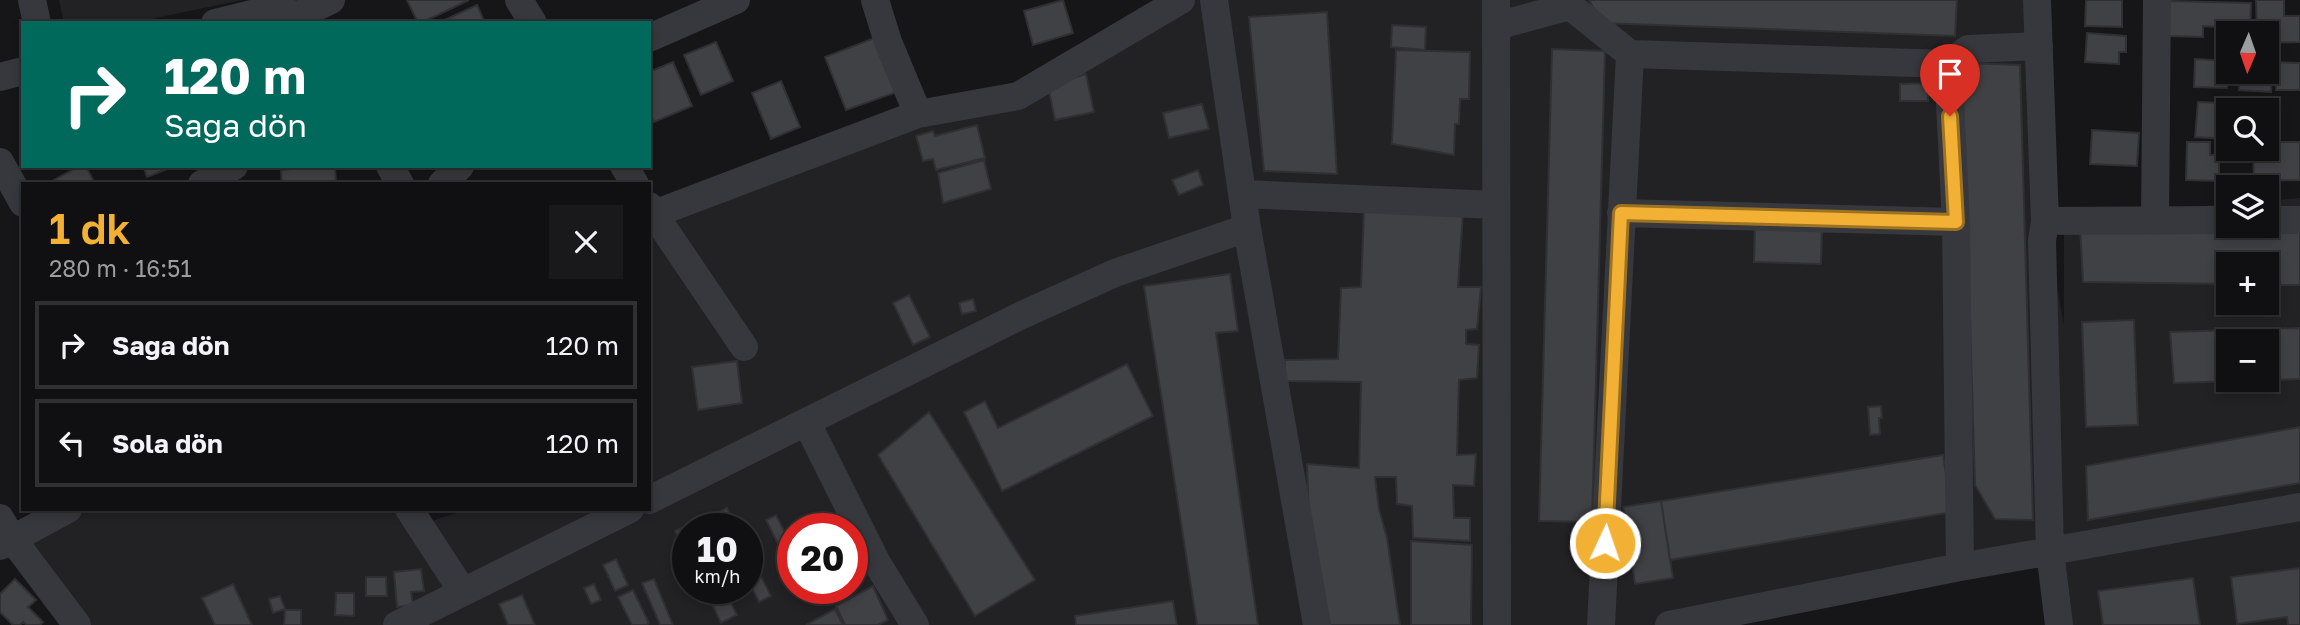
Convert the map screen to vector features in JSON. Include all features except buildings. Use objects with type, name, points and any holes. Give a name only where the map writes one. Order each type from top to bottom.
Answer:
[{"type":"street","points":[[32,0],[37,21]]},
{"type":"street","points":[[231,21],[287,14],[331,0]]},
{"type":"street","points":[[519,0],[532,21]]},
{"type":"street","points":[[651,37],[704,6],[736,0]]},
{"type":"street","points":[[875,0],[888,41],[918,114]]},
{"type":"street","points":[[744,347],[652,210],[918,114],[1018,96],[1181,0]]},
{"type":"street","points":[[1214,0],[1247,228],[1317,625]]},
{"type":"street","points":[[2037,0],[2045,221],[2042,241],[2050,551],[2059,625]]},
{"type":"street","points":[[2155,220],[2157,0]]},
{"type":"street","points":[[1497,625],[1496,13],[1570,3],[1630,54],[1948,64],[1968,49],[2039,46]]},
{"type":"street","points":[[1601,625],[1630,54]]},
{"type":"street","points":[[1948,64],[1956,222],[1961,567]]},
{"type":"street","points":[[0,77],[21,72]]},
{"type":"street","points":[[0,162],[21,199]]},
{"type":"street","points":[[206,182],[230,168]]},
{"type":"street","points":[[444,182],[458,168]]},
{"type":"street","points":[[1242,194],[1496,205]]},
{"type":"street","points":[[1621,213],[1956,222]]},
{"type":"street","points":[[2279,220],[2300,219]]},
{"type":"street","points":[[2045,221],[2216,220]]},
{"type":"street","points":[[651,499],[1022,315],[1115,273],[1247,228]]},
{"type":"street","points":[[807,423],[877,563],[915,625]]},
{"type":"street","points":[[1669,625],[1961,567],[2300,507]]},
{"type":"street","points":[[63,511],[4,535],[77,625]]},
{"type":"street","points":[[410,511],[463,592]]},
{"type":"street","points":[[397,625],[626,511]]},
{"type":"shaded area","points":[[59,0],[242,0],[142,21],[64,21]]},
{"type":"shaded area","points":[[1175,0],[2041,0],[2045,221],[2064,325],[2064,217],[2216,205],[2216,238],[2279,238],[2279,200],[2300,198],[2300,625],[2064,625],[2050,551],[1670,625],[77,625],[13,540],[64,511],[407,511],[417,526],[462,511],[651,511],[651,216],[1018,96]]},
{"type":"route","points":[[1605,543],[1621,213],[1956,222],[1950,116]]}]
